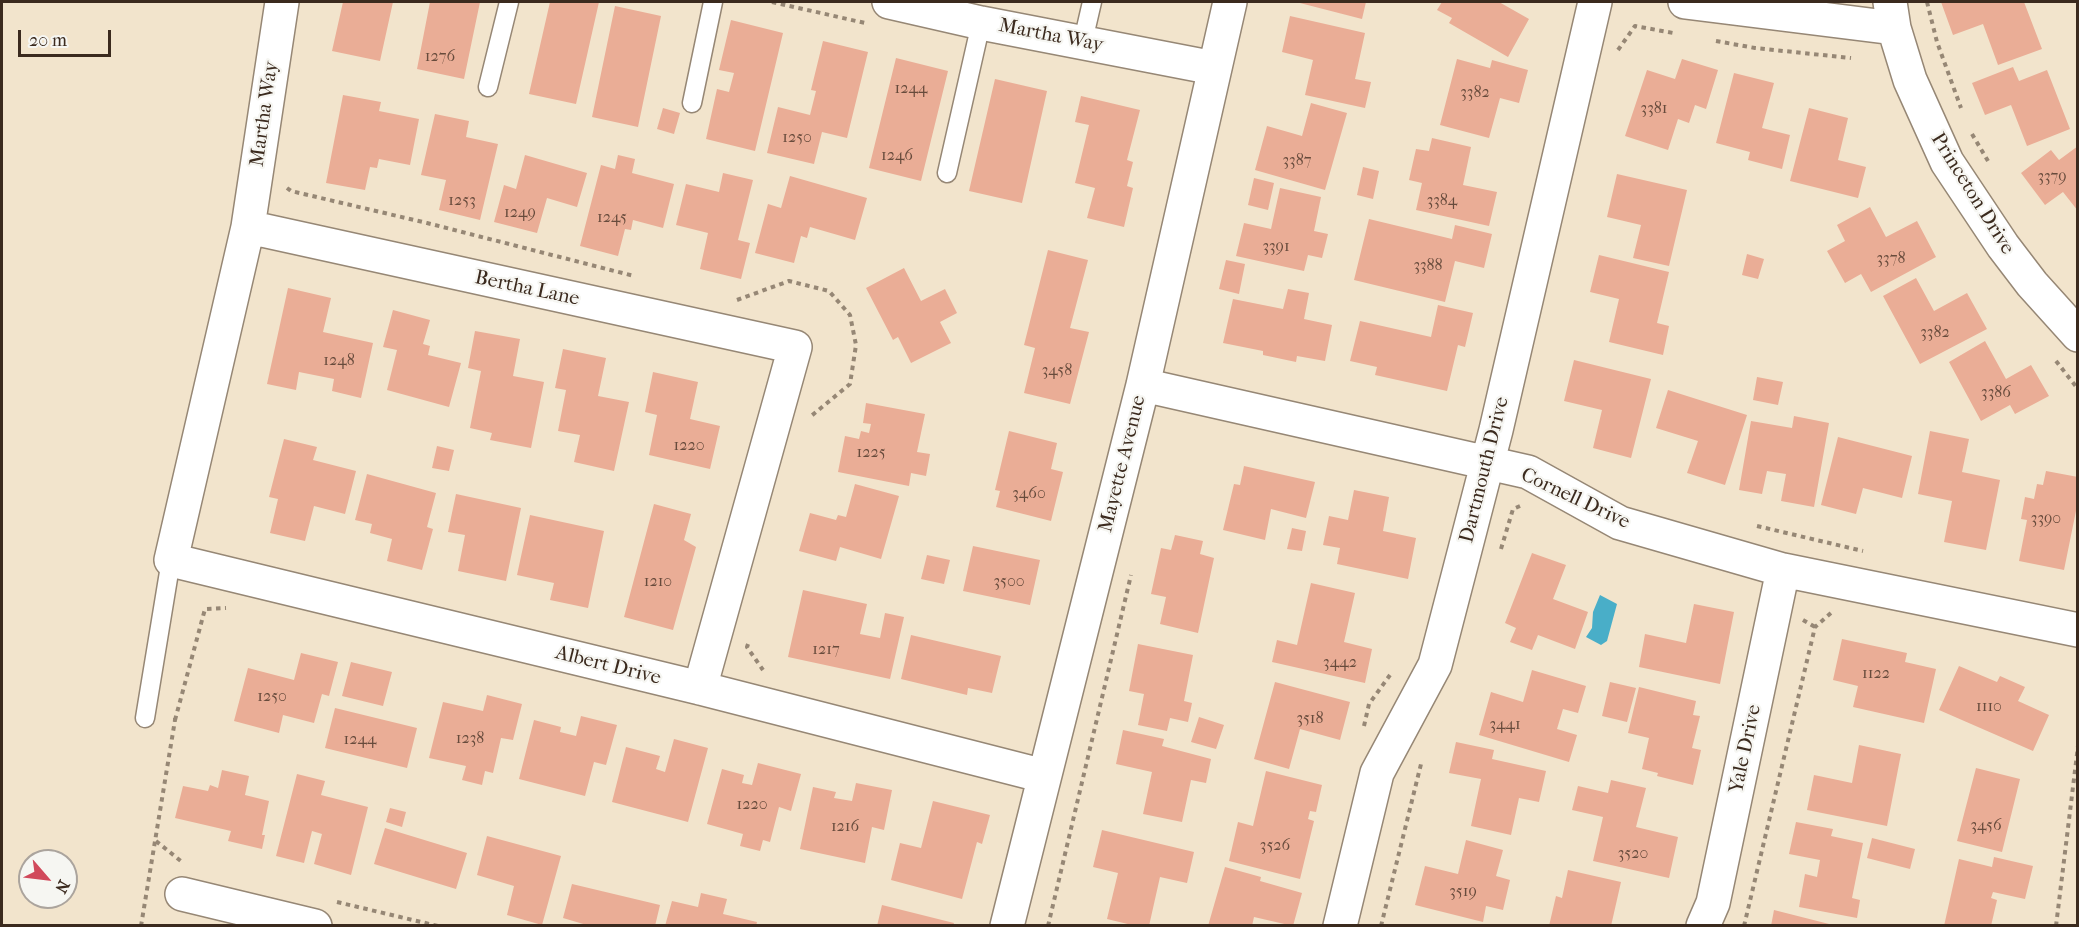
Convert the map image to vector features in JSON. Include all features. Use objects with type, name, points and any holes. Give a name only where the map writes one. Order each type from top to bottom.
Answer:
[{"type":"street","name":"Martha Way","points":[[248,227],[282,2]]},
{"type":"street","name":"Martha Way","points":[[889,2],[981,23],[1214,68]]},
{"type":"street","name":"Mayette Avenue","points":[[1007,926],[1143,385],[1230,2]]},
{"type":"street","name":"Dartmouth Drive","points":[[1340,926],[1377,772],[1435,665],[1486,464],[1594,2]]},
{"type":"street","points":[[1685,2],[1892,15]]},
{"type":"street","name":"Princeton Drive","points":[[1892,15],[1910,80],[1947,162],[2003,246],[2032,284],[2078,335]]},
{"type":"street","points":[[171,561],[248,227]]},
{"type":"street","name":"Bertha Lane","points":[[248,227],[795,347],[700,688]]},
{"type":"street","name":"Cornell Drive","points":[[1143,385],[1528,472],[1620,523],[1783,570],[2078,630]]},
{"type":"street","name":"Albert Drive","points":[[171,561],[700,688],[1044,776]]},
{"type":"street","name":"Yale Drive","points":[[1703,926],[1713,903],[1783,570]]},
{"type":"street","points":[[182,894],[315,926]]},
{"type":"lane","points":[[488,87],[509,2]]},
{"type":"lane","points":[[692,103],[713,2]]},
{"type":"lane","points":[[1083,41],[1092,2]]},
{"type":"lane","points":[[947,173],[981,23]]},
{"type":"lane","points":[[145,718],[171,561]]},
{"type":"path","points":[[1927,2],[1937,42],[1963,114]]},
{"type":"path","points":[[1611,59],[1635,26],[1679,34]]},
{"type":"path","points":[[1712,40],[1755,48],[1856,58]]},
{"type":"path","points":[[1966,124],[1989,162]]},
{"type":"path","points":[[279,182],[291,191],[643,278]]},
{"type":"path","points":[[734,302],[789,281],[829,291],[850,315],[856,345],[850,384],[808,419]]},
{"type":"path","points":[[2048,351],[2078,389]]},
{"type":"path","points":[[1498,560],[1513,509],[1520,506],[1529,507]]},
{"type":"path","points":[[1748,524],[1875,553]]},
{"type":"path","points":[[1048,926],[1132,573]]},
{"type":"path","points":[[1744,926],[1815,627],[1838,607]]},
{"type":"path","points":[[141,926],[176,720],[205,609],[228,608]]},
{"type":"path","points":[[750,636],[747,647],[764,670]]},
{"type":"path","points":[[1369,704],[1394,670]]},
{"type":"path","points":[[145,718],[176,720]]},
{"type":"path","points":[[2056,926],[2078,746]]},
{"type":"path","points":[[1381,926],[1427,749]]},
{"type":"water","points":[[1600,595],[1617,604],[1607,641],[1601,645],[1586,637],[1592,628],[1593,612]]},
{"type":"building","points":[[343,2],[393,2],[380,61],[332,51]]},
{"type":"building","points":[[430,2],[480,2],[464,79],[417,69]]},
{"type":"building","points":[[550,2],[599,2],[576,104],[529,94]]},
{"type":"building","points":[[1296,2],[1366,2],[1362,19]]},
{"type":"building","points":[[1442,2],[1499,2],[1529,19],[1508,57],[1449,23],[1452,18],[1437,10]]},
{"type":"building","points":[[1941,2],[2024,2],[2042,49],[1998,65],[1983,24],[1953,35]]},
{"type":"building","points":[[615,6],[661,16],[638,127],[592,117]]},
{"type":"building","points":[[1290,16],[1365,33],[1355,79],[1371,82],[1365,108],[1305,95],[1313,60],[1282,52]]},
{"type":"building","points":[[731,20],[783,33],[755,151],[706,139],[717,89],[729,92],[734,73],[719,70]]},
{"type":"building","points":[[823,41],[868,52],[847,138],[822,132],[814,164],[767,153],[778,107],[810,115],[816,91],[811,90]]},
{"type":"building","points":[[896,58],[948,71],[921,181],[869,168]]},
{"type":"building","points":[[1457,59],[1490,68],[1492,60],[1528,70],[1519,103],[1500,98],[1489,138],[1440,125]]},
{"type":"building","points":[[1682,59],[1718,70],[1706,109],[1695,105],[1689,123],[1678,119],[1668,150],[1625,136],[1647,70],[1675,79]]},
{"type":"building","points":[[2013,67],[2019,81],[2047,70],[2070,129],[2027,146],[2011,105],[1985,115],[1972,83]]},
{"type":"building","points":[[1734,73],[1774,83],[1762,128],[1790,135],[1782,169],[1748,160],[1750,152],[1716,143]]},
{"type":"building","points":[[995,79],[1047,91],[1022,203],[969,191]]},
{"type":"building","points":[[343,95],[381,102],[379,111],[419,119],[410,165],[379,159],[377,168],[370,167],[365,190],[326,183]]},
{"type":"building","points":[[1081,96],[1140,110],[1127,160],[1133,162],[1127,186],[1133,188],[1124,227],[1087,218],[1095,188],[1075,183],[1089,125],[1075,122]]},
{"type":"building","points":[[1311,103],[1347,113],[1325,190],[1255,170],[1267,126],[1302,136]]},
{"type":"building","points":[[663,108],[680,113],[674,134],[657,129]]},
{"type":"building","points":[[1809,108],[1848,118],[1838,160],[1866,167],[1858,198],[1790,181]]},
{"type":"building","points":[[435,114],[469,121],[466,137],[498,144],[480,220],[439,210],[446,180],[421,175]]},
{"type":"building","points":[[1432,138],[1471,147],[1463,185],[1497,192],[1489,226],[1416,210],[1422,183],[1409,180],[1416,149],[1429,151]]},
{"type":"building","points":[[2078,146],[2078,211],[2063,192],[2045,205],[2021,173],[2051,150],[2059,160]]},
{"type":"building","points":[[525,155],[587,173],[577,207],[547,198],[537,233],[494,222],[504,185],[516,189]]},
{"type":"building","points":[[618,155],[635,159],[632,173],[674,184],[663,228],[633,220],[631,230],[625,229],[618,256],[580,246],[601,165],[615,169]]},
{"type":"building","points":[[1363,167],[1379,171],[1373,199],[1357,195]]},
{"type":"building","points":[[723,173],[753,180],[738,240],[750,243],[741,279],[700,269],[708,233],[676,225],[686,184],[719,192]]},
{"type":"building","points":[[1617,174],[1687,190],[1669,266],[1633,258],[1641,225],[1607,217]]},
{"type":"building","points":[[790,176],[867,198],[855,240],[810,227],[807,238],[801,236],[794,263],[755,253],[768,204],[781,208]]},
{"type":"building","points":[[1254,178],[1274,183],[1268,210],[1248,205]]},
{"type":"building","points":[[1280,188],[1321,197],[1314,231],[1328,234],[1322,258],[1308,255],[1304,271],[1236,256],[1244,223],[1271,229]]},
{"type":"building","points":[[1870,207],[1886,237],[1917,221],[1936,257],[1871,292],[1861,274],[1845,283],[1827,251],[1845,241],[1837,225]]},
{"type":"building","points":[[1369,219],[1452,239],[1455,225],[1492,234],[1484,268],[1455,261],[1445,302],[1354,280]]},
{"type":"building","points":[[1048,250],[1088,260],[1070,328],[1089,332],[1070,404],[1024,393],[1035,348],[1024,345]]},
{"type":"building","points":[[1747,254],[1764,259],[1758,279],[1742,275]]},
{"type":"building","points":[[1599,255],[1669,272],[1657,323],[1669,326],[1663,355],[1609,342],[1619,299],[1590,292]]},
{"type":"building","points":[[1226,260],[1245,264],[1239,294],[1219,289]]},
{"type":"building","points":[[904,268],[921,301],[945,289],[957,313],[940,322],[951,343],[911,363],[898,337],[893,340],[866,288]]},
{"type":"building","points":[[1916,278],[1934,311],[1967,293],[1987,329],[1920,364],[1883,296]]},
{"type":"building","points":[[288,288],[331,298],[323,332],[373,343],[361,398],[332,391],[334,379],[299,372],[296,390],[267,384]]},
{"type":"building","points":[[1288,289],[1309,293],[1304,319],[1332,325],[1325,361],[1297,356],[1296,362],[1263,355],[1263,351],[1223,343],[1233,299],[1283,309]]},
{"type":"building","points":[[1438,305],[1473,313],[1465,347],[1458,345],[1447,391],[1375,375],[1377,367],[1350,361],[1360,321],[1431,337]]},
{"type":"building","points":[[393,310],[430,320],[423,344],[430,346],[428,355],[461,363],[449,407],[387,390],[397,350],[383,347]]},
{"type":"building","points":[[475,331],[520,339],[513,376],[544,382],[531,448],[490,440],[492,433],[470,428],[481,371],[468,368]]},
{"type":"building","points":[[1985,341],[2006,379],[2031,365],[2049,396],[2015,414],[2010,405],[1981,421],[1949,362]]},
{"type":"building","points":[[563,349],[606,358],[598,396],[629,402],[614,471],[574,462],[580,435],[558,431],[566,390],[555,388]]},
{"type":"building","points":[[1574,360],[1651,379],[1631,458],[1593,448],[1602,410],[1564,401]]},
{"type":"building","points":[[653,372],[698,382],[690,419],[720,426],[710,469],[649,455],[657,415],[645,412]]},
{"type":"building","points":[[1757,377],[1783,382],[1778,405],[1753,400]]},
{"type":"building","points":[[1668,390],[1747,415],[1725,485],[1687,473],[1698,441],[1656,428]]},
{"type":"building","points":[[866,403],[925,414],[917,452],[930,454],[926,476],[911,473],[909,486],[838,472],[845,436],[859,439],[861,431],[869,433],[871,424],[863,423]]},
{"type":"building","points":[[1794,416],[1829,423],[1814,507],[1781,501],[1786,474],[1767,471],[1762,494],[1739,490],[1751,421],[1792,428]]},
{"type":"building","points":[[1009,431],[1057,443],[1051,469],[1063,472],[1051,521],[996,507],[1000,491],[995,490]]},
{"type":"building","points":[[1930,431],[1969,439],[1962,472],[2000,480],[1986,550],[1944,542],[1952,501],[1918,494]]},
{"type":"building","points":[[1838,437],[1912,456],[1902,498],[1863,488],[1856,514],[1821,505]]},
{"type":"building","points":[[284,439],[317,447],[313,460],[356,471],[345,514],[314,506],[305,541],[270,533],[278,499],[269,497]]},
{"type":"building","points":[[437,446],[454,450],[449,471],[432,468]]},
{"type":"building","points":[[1244,466],[1315,482],[1306,518],[1271,509],[1265,540],[1223,530],[1234,484],[1240,485]]},
{"type":"building","points":[[2046,471],[2078,477],[2078,501],[2064,570],[2019,561],[2027,520],[2021,519],[2025,497],[2034,499],[2037,484],[2043,485]]},
{"type":"building","points":[[367,474],[436,493],[427,527],[433,529],[422,570],[387,561],[392,539],[370,533],[372,524],[355,520]]},
{"type":"building","points":[[855,484],[899,496],[881,559],[840,547],[836,561],[799,551],[810,513],[836,520],[838,515],[846,517]]},
{"type":"building","points":[[1354,490],[1389,497],[1383,531],[1416,538],[1408,579],[1337,564],[1340,548],[1323,545],[1329,516],[1348,520]]},
{"type":"building","points":[[456,494],[521,508],[506,581],[458,571],[465,535],[448,532]]},
{"type":"building","points":[[654,504],[691,514],[684,540],[696,547],[673,630],[624,617]]},
{"type":"building","points":[[530,515],[604,531],[588,608],[550,600],[554,583],[517,575]]},
{"type":"building","points":[[1292,528],[1306,531],[1302,551],[1287,549]]},
{"type":"building","points":[[1175,535],[1203,541],[1200,554],[1214,558],[1198,633],[1160,624],[1166,597],[1151,594],[1161,548],[1171,550]]},
{"type":"building","points":[[973,546],[1040,560],[1030,605],[963,591]]},
{"type":"building","points":[[1532,553],[1566,565],[1553,599],[1588,612],[1575,649],[1538,635],[1532,650],[1510,642],[1516,628],[1505,623]]},
{"type":"building","points":[[927,555],[950,560],[944,584],[921,579]]},
{"type":"building","points":[[1311,583],[1355,593],[1344,642],[1372,649],[1365,683],[1272,662],[1277,640],[1297,645]]},
{"type":"building","points":[[803,590],[867,604],[860,634],[880,638],[885,613],[904,617],[890,679],[788,657]]},
{"type":"building","points":[[1694,604],[1734,612],[1720,684],[1639,667],[1645,634],[1686,643]]},
{"type":"building","points":[[911,635],[1001,656],[992,693],[968,688],[967,695],[901,679]]},
{"type":"building","points":[[1842,639],[1907,653],[1905,662],[1936,669],[1924,723],[1853,707],[1858,686],[1833,680]]},
{"type":"building","points":[[1138,644],[1193,655],[1184,701],[1192,703],[1188,722],[1170,718],[1167,731],[1138,725],[1144,694],[1129,691]]},
{"type":"building","points":[[301,653],[338,662],[329,696],[322,694],[314,723],[283,715],[279,733],[234,721],[248,668],[294,680]]},
{"type":"building","points":[[351,662],[392,672],[383,706],[342,696]]},
{"type":"building","points":[[1959,666],[1997,682],[2000,676],[2025,687],[2018,701],[2049,715],[2033,751],[1939,710]]},
{"type":"building","points":[[1532,670],[1586,686],[1578,713],[1563,709],[1557,729],[1577,735],[1569,762],[1479,735],[1491,692],[1523,702]]},
{"type":"building","points":[[1275,682],[1350,702],[1340,740],[1300,729],[1289,769],[1254,759]]},
{"type":"building","points":[[1610,682],[1636,688],[1627,722],[1602,716]]},
{"type":"building","points":[[1639,687],[1696,701],[1693,715],[1700,716],[1692,748],[1701,750],[1693,785],[1657,776],[1658,773],[1642,769],[1649,738],[1628,733]]},
{"type":"building","points":[[487,695],[522,704],[513,740],[501,738],[493,773],[485,771],[482,785],[462,780],[466,766],[429,758],[443,702],[483,711]]},
{"type":"building","points":[[335,708],[417,728],[407,768],[325,748]]},
{"type":"building","points":[[581,716],[617,725],[606,765],[594,762],[585,796],[519,779],[534,720],[561,727],[560,732],[576,736]]},
{"type":"building","points":[[1199,717],[1224,725],[1216,749],[1191,742]]},
{"type":"building","points":[[1123,730],[1164,739],[1162,746],[1211,759],[1206,783],[1191,780],[1182,822],[1143,814],[1152,772],[1116,764]]},
{"type":"building","points":[[674,739],[708,748],[688,822],[612,802],[626,747],[660,756],[656,769],[665,772]]},
{"type":"building","points":[[1456,742],[1494,750],[1492,759],[1546,771],[1539,802],[1519,798],[1511,835],[1471,826],[1481,779],[1449,773]]},
{"type":"building","points":[[1859,745],[1901,754],[1887,826],[1807,810],[1814,775],[1852,783]]},
{"type":"building","points":[[758,763],[801,774],[791,811],[779,807],[770,842],[763,840],[760,851],[740,846],[743,834],[707,824],[722,769],[744,775],[742,783],[752,785]]},
{"type":"building","points":[[1976,768],[2020,779],[2002,852],[1957,841]]},
{"type":"building","points":[[222,770],[249,776],[245,795],[269,801],[262,835],[265,835],[262,849],[228,841],[231,831],[175,818],[183,786],[208,791],[210,785],[218,788]]},
{"type":"building","points":[[1266,771],[1322,785],[1316,812],[1310,811],[1308,819],[1314,821],[1300,879],[1229,861],[1238,822],[1253,826]]},
{"type":"building","points":[[297,774],[325,781],[321,795],[368,807],[351,875],[314,864],[322,834],[312,831],[304,863],[276,856]]},
{"type":"building","points":[[1611,780],[1646,788],[1636,827],[1678,837],[1669,878],[1593,861],[1603,817],[1572,810],[1578,786],[1608,793]]},
{"type":"building","points":[[856,783],[892,790],[884,830],[872,827],[865,863],[800,849],[813,787],[836,792],[834,798],[852,801]]},
{"type":"building","points":[[933,801],[990,815],[982,844],[977,842],[962,899],[891,880],[900,843],[921,848]]},
{"type":"building","points":[[390,808],[406,812],[402,827],[386,822]]},
{"type":"building","points":[[1796,822],[1833,829],[1831,836],[1863,843],[1852,898],[1860,900],[1857,918],[1799,907],[1805,874],[1817,877],[1820,860],[1789,854]]},
{"type":"building","points":[[385,828],[467,853],[456,889],[374,864]]},
{"type":"building","points":[[1102,830],[1194,852],[1187,883],[1160,877],[1149,926],[1136,926],[1107,919],[1118,873],[1093,867]]},
{"type":"building","points":[[487,836],[561,856],[542,925],[507,915],[514,886],[477,875]]},
{"type":"building","points":[[1872,838],[1915,849],[1910,869],[1867,858]]},
{"type":"building","points":[[1466,840],[1503,850],[1496,876],[1510,880],[1503,910],[1486,906],[1483,922],[1415,905],[1425,866],[1458,874]]},
{"type":"building","points":[[1994,857],[2033,866],[2025,899],[1993,892],[1991,898],[1997,900],[1991,926],[1944,926],[1959,859],[1992,867]]},
{"type":"building","points":[[1225,867],[1261,877],[1260,881],[1302,893],[1293,926],[1254,917],[1252,926],[1208,926]]},
{"type":"building","points":[[1568,870],[1621,882],[1611,926],[1549,926],[1556,896],[1562,898]]},
{"type":"building","points":[[572,884],[660,905],[655,926],[590,926],[563,918]]},
{"type":"building","points":[[701,893],[727,899],[723,914],[757,922],[756,926],[665,926],[672,901],[698,907]]},
{"type":"building","points":[[882,905],[954,923],[953,926],[877,926]]},
{"type":"building","points":[[1774,910],[1833,925],[1771,926]]}]
